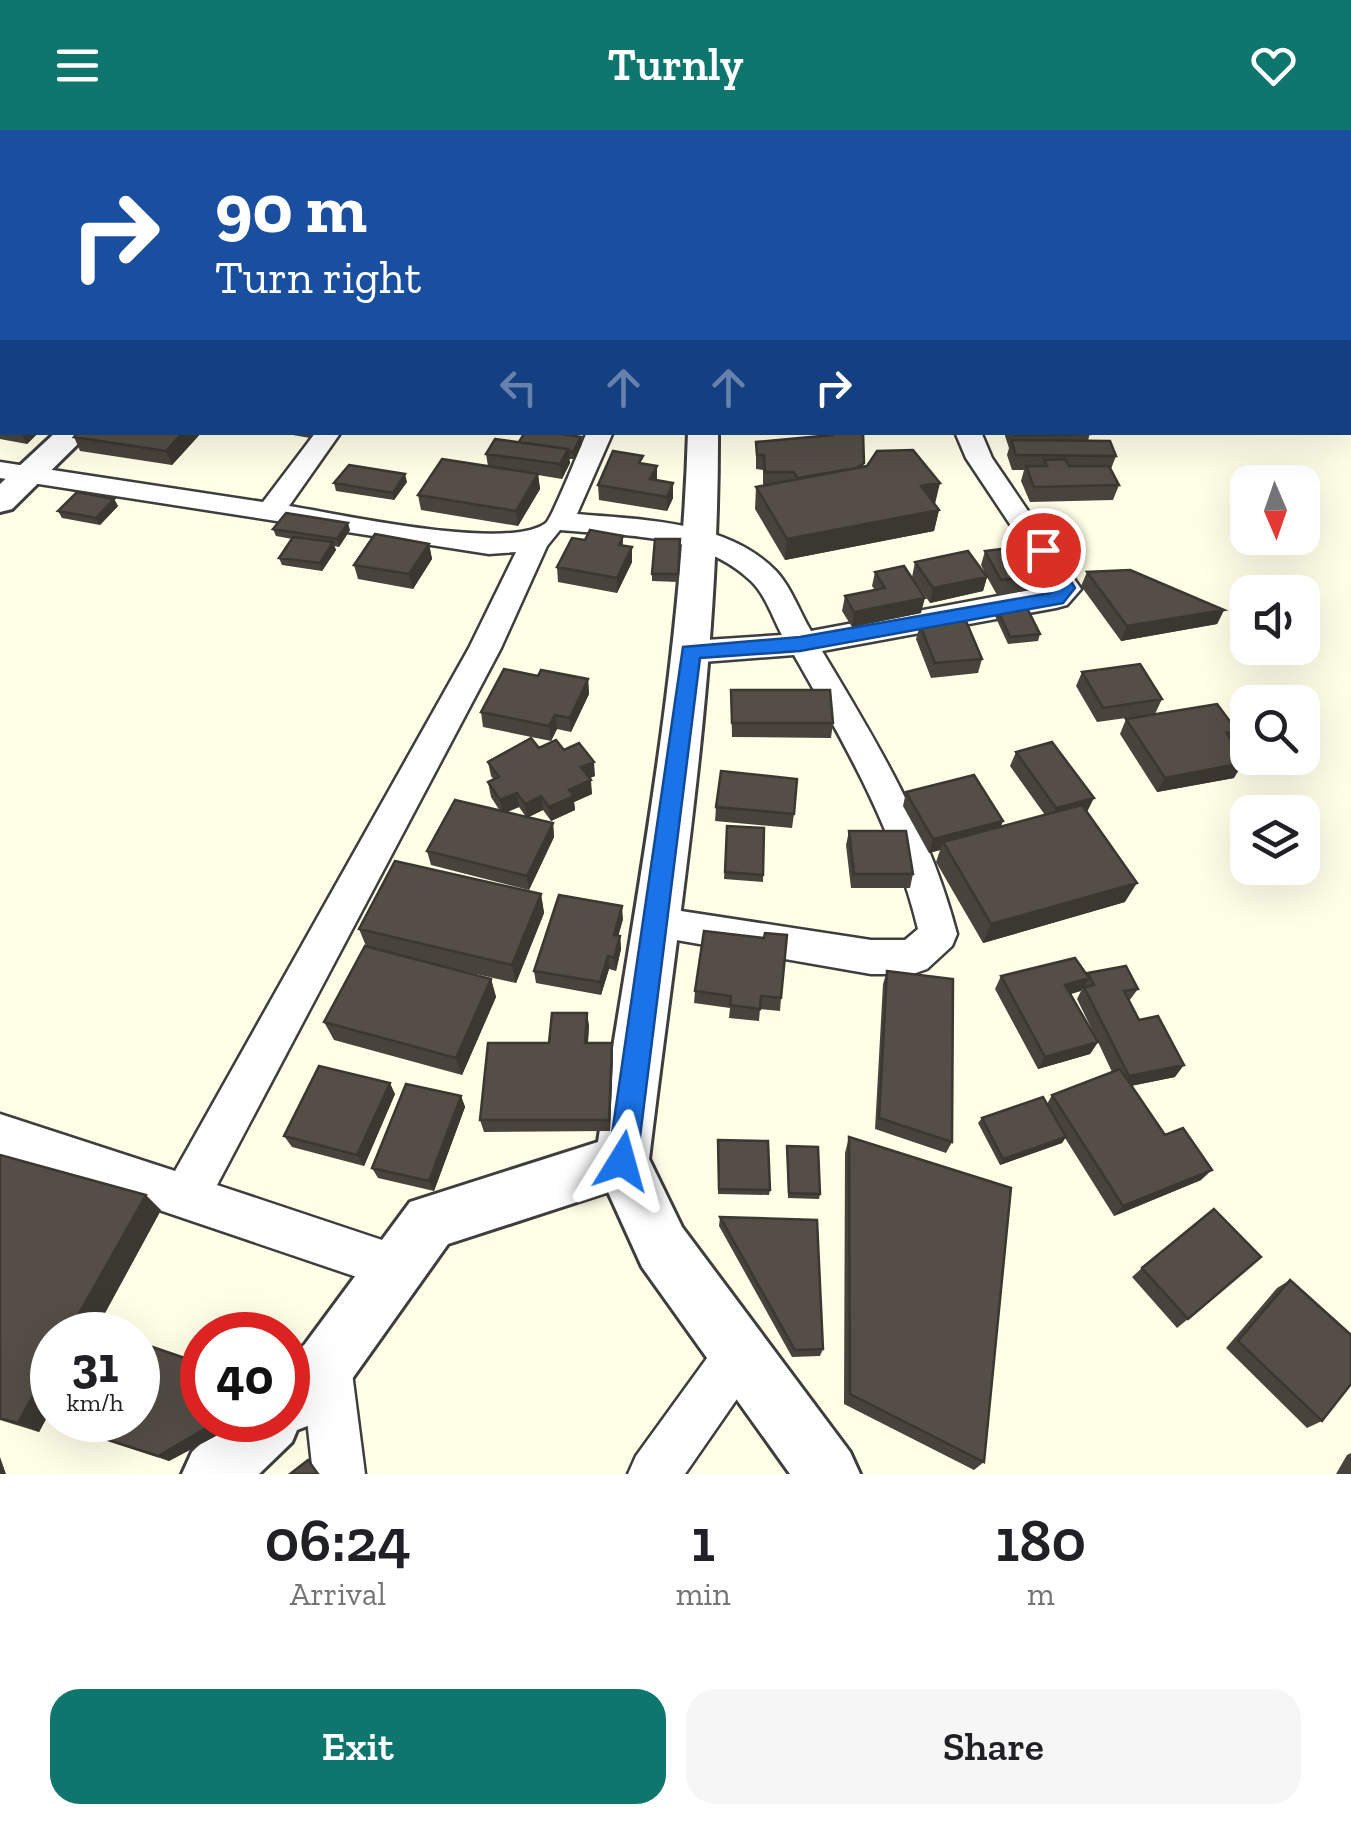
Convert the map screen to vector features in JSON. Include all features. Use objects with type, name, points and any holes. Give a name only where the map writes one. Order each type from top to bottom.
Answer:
[{"type":"street","points":[[0,502],[15,472],[70,435]]},
{"type":"street","points":[[270,512],[328,435]]},
{"type":"street","points":[[184,1198],[598,435]]},
{"type":"street","points":[[703,435],[700,537],[690,652],[622,1161],[662,1246],[828,1474]]},
{"type":"street","points":[[690,652],[800,644],[1056,598],[1066,588],[1064,581],[979,458],[969,435]]},
{"type":"street","points":[[15,472],[489,545],[547,531],[700,537],[746,558],[766,578],[800,644],[854,732],[928,884],[938,934],[913,957],[871,956],[655,922]]},
{"type":"street","points":[[0,1135],[398,1268]]},
{"type":"street","points":[[310,1380],[430,1222],[622,1161]]},
{"type":"street","points":[[654,1474],[740,1353]]},
{"type":"street","points":[[310,1392],[339,1474]]},
{"type":"street","points":[[214,1474],[247,1442]]},
{"type":"building","points":[[76,435],[180,435],[166,451]]},
{"type":"building","points":[[523,435],[581,437],[573,452],[519,442]]},
{"type":"building","points":[[863,435],[864,463],[857,468],[797,478],[794,472],[765,472],[764,455],[757,455],[756,442]]},
{"type":"building","points":[[495,439],[568,449],[560,464],[486,454]]},
{"type":"building","points":[[1011,440],[1110,441],[1116,456],[1016,455]]},
{"type":"building","points":[[913,450],[940,483],[921,486],[939,510],[787,539],[756,487],[867,466],[877,451]]},
{"type":"building","points":[[613,451],[643,456],[639,463],[657,466],[650,479],[673,483],[667,497],[598,485]]},
{"type":"building","points":[[442,459],[538,474],[516,511],[418,495]]},
{"type":"building","points":[[1065,459],[1069,466],[1109,466],[1119,485],[1034,487],[1026,466],[1047,466],[1044,460]]},
{"type":"building","points":[[349,465],[405,474],[393,493],[334,483]]},
{"type":"building","points":[[77,492],[114,499],[96,518],[58,511]]},
{"type":"building","points":[[286,513],[348,523],[337,539],[273,529]]},
{"type":"building","points":[[590,530],[623,536],[619,545],[632,547],[617,578],[557,567],[572,538],[585,540]]},
{"type":"building","points":[[375,534],[429,544],[409,574],[354,565]]},
{"type":"building","points":[[293,537],[333,542],[320,563],[279,558]]},
{"type":"building","points":[[655,539],[680,539],[678,574],[652,574]]},
{"type":"building","points":[[1044,544],[1057,566],[1034,568],[1038,576],[1001,580],[985,551]]},
{"type":"building","points":[[968,551],[987,577],[933,588],[915,562]]},
{"type":"building","points":[[904,566],[925,598],[854,612],[845,596],[885,588],[875,572]]},
{"type":"building","points":[[1130,570],[1224,610],[1127,626],[1087,572]]},
{"type":"building","points":[[1026,606],[1040,634],[1010,637],[997,609]]},
{"type":"building","points":[[966,621],[982,659],[935,663],[920,625]]},
{"type":"building","points":[[1140,664],[1162,699],[1103,708],[1082,672]]},
{"type":"building","points":[[504,669],[538,676],[541,670],[588,679],[570,718],[555,715],[549,726],[481,712]]},
{"type":"building","points":[[731,690],[830,690],[833,723],[732,723]]},
{"type":"building","points":[[1217,704],[1230,722],[1230,766],[1165,778],[1126,719]]},
{"type":"building","points":[[531,738],[539,748],[556,740],[564,750],[579,743],[594,762],[581,767],[591,780],[569,790],[574,796],[549,807],[541,796],[525,804],[517,793],[500,800],[488,782],[499,777],[488,762]]},
{"type":"building","points":[[1052,742],[1094,798],[1056,808],[1016,752]]},
{"type":"building","points":[[721,771],[797,779],[794,814],[716,807]]},
{"type":"building","points":[[974,775],[1003,821],[933,839],[906,792]]},
{"type":"building","points":[[455,800],[553,823],[527,876],[427,851]]},
{"type":"building","points":[[1082,805],[1137,883],[991,924],[943,842]]},
{"type":"building","points":[[727,826],[764,828],[763,875],[725,872]]},
{"type":"building","points":[[849,831],[906,831],[913,874],[854,874]]},
{"type":"building","points":[[395,861],[541,894],[512,965],[359,929]]},
{"type":"building","points":[[559,895],[622,906],[614,935],[620,936],[614,958],[608,956],[600,982],[534,971]]},
{"type":"building","points":[[704,931],[764,938],[765,933],[787,935],[781,998],[761,996],[760,1009],[730,1005],[731,996],[695,991]]},
{"type":"building","points":[[365,946],[491,979],[456,1058],[324,1022]]},
{"type":"building","points":[[1075,958],[1089,978],[1065,985],[1098,1042],[1045,1057],[1001,976]]},
{"type":"building","points":[[1126,966],[1138,989],[1124,991],[1139,1020],[1158,1016],[1184,1065],[1129,1076],[1084,987],[1094,985],[1088,973]]},
{"type":"building","points":[[887,971],[953,979],[952,1142],[879,1118]]},
{"type":"building","points":[[552,1013],[587,1013],[585,1043],[612,1043],[609,1120],[480,1120],[488,1043],[549,1043]]},
{"type":"building","points":[[319,1066],[390,1083],[357,1155],[284,1136]]},
{"type":"building","points":[[1120,1069],[1165,1135],[1183,1128],[1212,1170],[1123,1206],[1052,1095]]},
{"type":"building","points":[[406,1084],[461,1096],[429,1181],[372,1168]]},
{"type":"building","points":[[1043,1097],[1066,1137],[1003,1159],[982,1118]]},
{"type":"building","points":[[849,1137],[1011,1188],[984,1462],[850,1394]]},
{"type":"building","points":[[718,1140],[768,1141],[770,1190],[719,1189]]},
{"type":"building","points":[[787,1146],[818,1147],[820,1194],[789,1193]]},
{"type":"building","points":[[0,1155],[146,1195],[80,1312],[30,1312],[30,1401],[18,1423],[0,1418]]},
{"type":"building","points":[[1214,1209],[1261,1257],[1188,1319],[1142,1268]]},
{"type":"building","points":[[720,1217],[817,1220],[823,1349],[795,1350]]},
{"type":"building","points":[[1290,1280],[1351,1335],[1351,1384],[1322,1421],[1238,1341]]},
{"type":"building","points":[[160,1350],[180,1356],[182,1442],[158,1456],[115,1442],[160,1442]]},
{"type":"building","points":[[308,1460],[318,1474],[290,1474]]},
{"type":"route","points":[[622,1161],[690,652],[800,644],[1056,598],[1066,588],[1043,550]]}]
